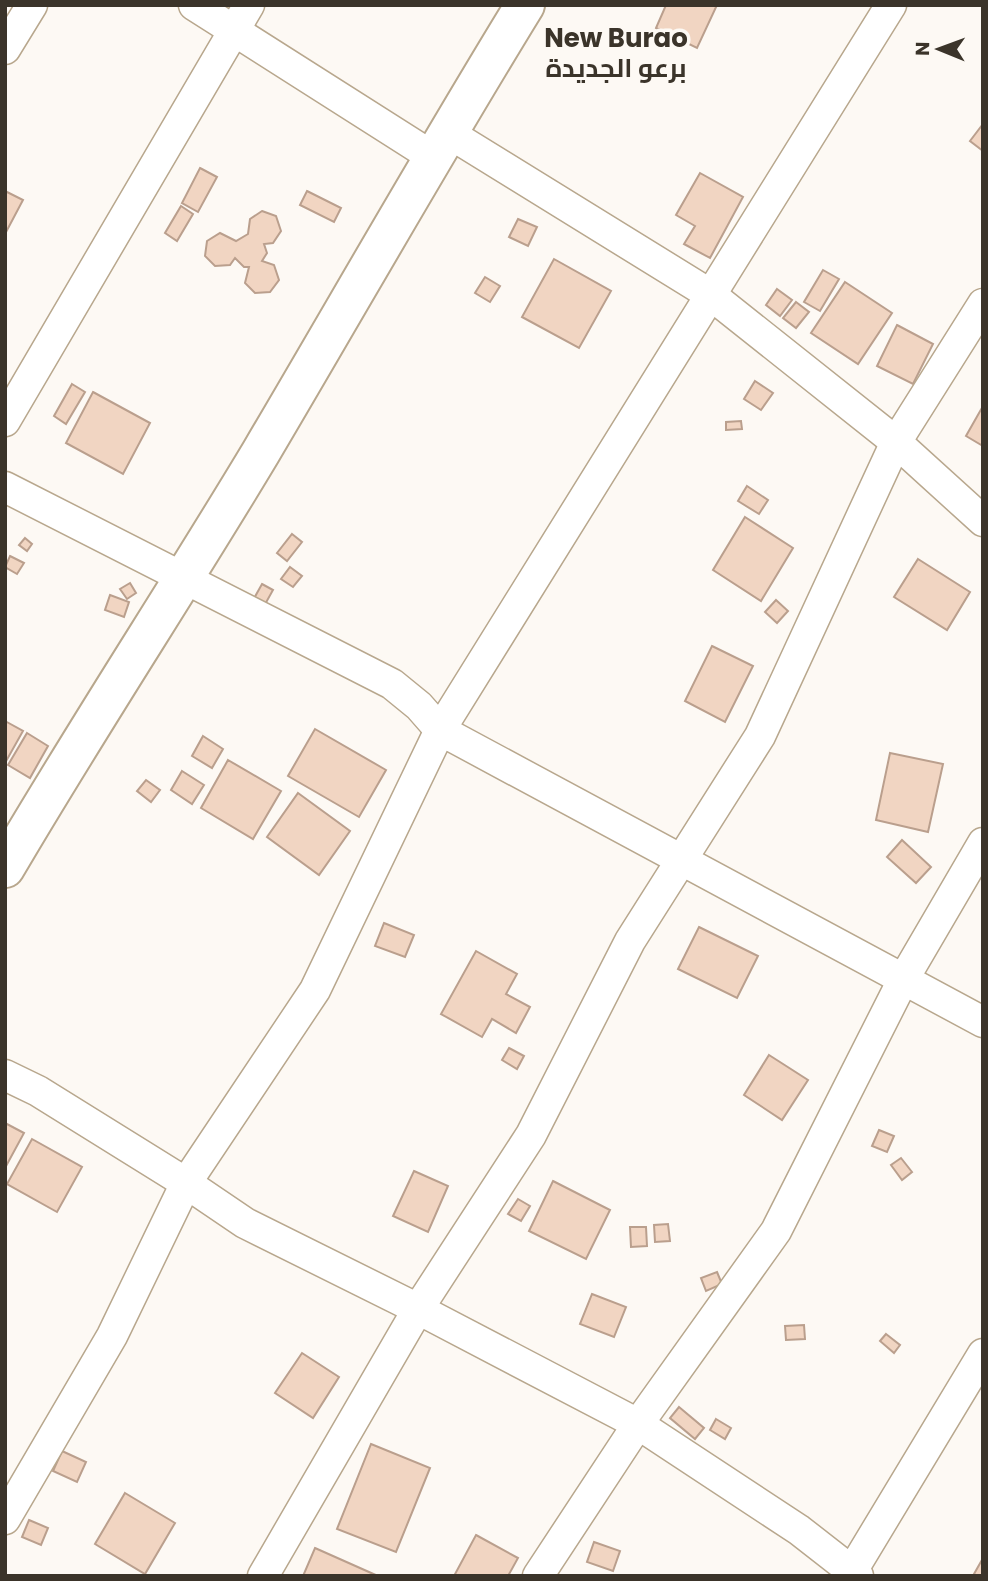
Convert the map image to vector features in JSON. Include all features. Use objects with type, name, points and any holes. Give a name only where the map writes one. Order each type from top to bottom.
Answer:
[{"type":"highway","points":[[5,868],[259,455],[440,144],[525,5]]},
{"type":"street","points":[[5,49],[32,5]]},
{"type":"street","points":[[194,5],[234,31],[712,295],[896,442],[983,521]]},
{"type":"street","points":[[5,421],[249,5]]},
{"type":"street","points":[[5,1519],[112,1336],[186,1182],[315,990],[440,730],[891,5]]},
{"type":"street","points":[[263,1576],[418,1309],[531,1136],[630,941],[760,736],[896,442],[983,304]]},
{"type":"street","points":[[5,487],[392,684],[419,706],[440,730],[983,1022]]},
{"type":"street","points":[[538,1576],[638,1424],[776,1231],[903,980],[983,843]]},
{"type":"street","points":[[5,1075],[38,1091],[186,1182],[245,1223],[418,1309],[638,1424],[799,1530],[853,1574],[983,1354]]},
{"type":"building","points":[[666,5],[717,5],[697,48],[656,28]]},
{"type":"building","points":[[983,124],[983,151],[970,141]]},
{"type":"building","points":[[200,168],[217,177],[198,212],[182,203]]},
{"type":"building","points":[[700,173],[743,197],[710,258],[684,244],[695,226],[676,215]]},
{"type":"building","points":[[5,191],[23,200],[5,234]]},
{"type":"building","points":[[307,191],[341,208],[334,222],[300,205]]},
{"type":"building","points":[[181,206],[193,214],[177,241],[165,233]]},
{"type":"building","points":[[262,211],[276,216],[281,231],[273,243],[264,244],[267,253],[262,261],[274,265],[279,280],[270,292],[255,293],[245,283],[249,267],[244,267],[235,258],[230,265],[215,266],[205,256],[207,241],[220,233],[236,241],[248,234],[250,219]]},
{"type":"building","points":[[518,219],[537,227],[528,246],[509,237]]},
{"type":"building","points":[[554,259],[611,291],[579,348],[522,317]]},
{"type":"building","points":[[823,270],[839,279],[820,311],[804,302]]},
{"type":"building","points":[[485,277],[500,286],[490,302],[475,293]]},
{"type":"building","points":[[845,282],[892,313],[858,364],[811,333]]},
{"type":"building","points":[[777,289],[792,300],[780,316],[766,305]]},
{"type":"building","points":[[796,302],[809,312],[796,328],[783,318]]},
{"type":"building","points":[[897,325],[933,344],[913,384],[877,366]]},
{"type":"building","points":[[755,381],[773,393],[761,410],[744,399]]},
{"type":"building","points":[[72,384],[85,392],[66,424],[54,416]]},
{"type":"building","points":[[93,392],[150,423],[123,474],[66,443]]},
{"type":"building","points":[[983,406],[983,446],[966,436]]},
{"type":"building","points":[[741,421],[742,429],[726,430],[726,422]]},
{"type":"building","points":[[747,486],[768,500],[759,514],[738,501]]},
{"type":"building","points":[[745,517],[793,548],[761,601],[713,570]]},
{"type":"building","points":[[292,534],[302,542],[287,561],[277,553]]},
{"type":"building","points":[[25,538],[32,544],[27,551],[19,545]]},
{"type":"building","points":[[10,556],[24,563],[17,574],[5,567]]},
{"type":"building","points":[[918,559],[970,592],[947,630],[894,597]]},
{"type":"building","points":[[290,567],[302,576],[293,587],[281,579]]},
{"type":"building","points":[[130,583],[136,593],[127,599],[120,589]]},
{"type":"building","points":[[262,584],[273,590],[263,608],[252,602]]},
{"type":"building","points":[[110,595],[129,602],[124,617],[105,610]]},
{"type":"building","points":[[776,600],[788,611],[777,623],[765,612]]},
{"type":"building","points":[[712,646],[753,666],[725,722],[685,701]]},
{"type":"building","points":[[5,721],[23,731],[5,763]]},
{"type":"building","points":[[315,729],[386,770],[359,817],[288,776]]},
{"type":"building","points":[[27,733],[48,746],[30,778],[8,765]]},
{"type":"building","points":[[203,736],[223,749],[212,768],[192,756]]},
{"type":"building","points":[[890,753],[943,764],[928,832],[876,820]]},
{"type":"building","points":[[228,760],[281,791],[253,839],[201,808]]},
{"type":"building","points":[[182,771],[204,785],[192,804],[171,790]]},
{"type":"building","points":[[146,780],[160,790],[151,802],[137,791]]},
{"type":"building","points":[[298,793],[350,831],[319,875],[267,837]]},
{"type":"building","points":[[902,840],[931,867],[916,883],[887,857]]},
{"type":"building","points":[[384,923],[414,935],[405,957],[375,946]]},
{"type":"building","points":[[699,927],[758,956],[737,998],[678,969]]},
{"type":"building","points":[[476,951],[517,974],[506,994],[530,1007],[516,1033],[492,1019],[482,1037],[441,1014]]},
{"type":"building","points":[[509,1048],[524,1056],[517,1069],[502,1060]]},
{"type":"building","points":[[769,1055],[808,1080],[782,1120],[744,1095]]},
{"type":"building","points":[[5,1123],[24,1133],[5,1168]]},
{"type":"building","points":[[879,1130],[894,1136],[887,1152],[872,1146]]},
{"type":"building","points":[[32,1139],[82,1167],[57,1212],[7,1184]]},
{"type":"building","points":[[901,1158],[912,1172],[902,1180],[891,1165]]},
{"type":"building","points":[[414,1171],[448,1186],[428,1232],[393,1216]]},
{"type":"building","points":[[553,1181],[610,1210],[586,1259],[529,1231]]},
{"type":"building","points":[[518,1199],[530,1206],[521,1221],[508,1214]]},
{"type":"building","points":[[668,1224],[670,1241],[655,1242],[654,1225]]},
{"type":"building","points":[[630,1227],[646,1227],[647,1246],[631,1247]]},
{"type":"building","points":[[717,1272],[722,1284],[706,1291],[701,1278]]},
{"type":"building","points":[[592,1294],[626,1307],[614,1337],[580,1324]]},
{"type":"building","points":[[804,1325],[805,1339],[786,1340],[785,1326]]},
{"type":"building","points":[[886,1334],[900,1345],[894,1353],[880,1341]]},
{"type":"building","points":[[302,1353],[339,1377],[313,1418],[275,1393]]},
{"type":"building","points":[[679,1407],[704,1428],[695,1439],[670,1418]]},
{"type":"building","points":[[716,1419],[731,1428],[725,1439],[710,1430]]},
{"type":"building","points":[[371,1444],[430,1468],[396,1552],[337,1529]]},
{"type":"building","points":[[62,1451],[86,1462],[77,1482],[53,1471]]},
{"type":"building","points":[[125,1493],[175,1523],[145,1574],[95,1544]]},
{"type":"building","points":[[29,1520],[48,1528],[41,1545],[22,1537]]},
{"type":"building","points":[[476,1535],[518,1558],[508,1576],[454,1576]]},
{"type":"building","points":[[594,1542],[620,1551],[613,1571],[587,1562]]},
{"type":"building","points":[[315,1548],[378,1576],[303,1576]]},
{"type":"building","points":[[983,1558],[983,1576],[977,1576],[974,1574]]},
{"type":"district","name":"New Burao برعو الجديدة","points":[[616,53]]}]
